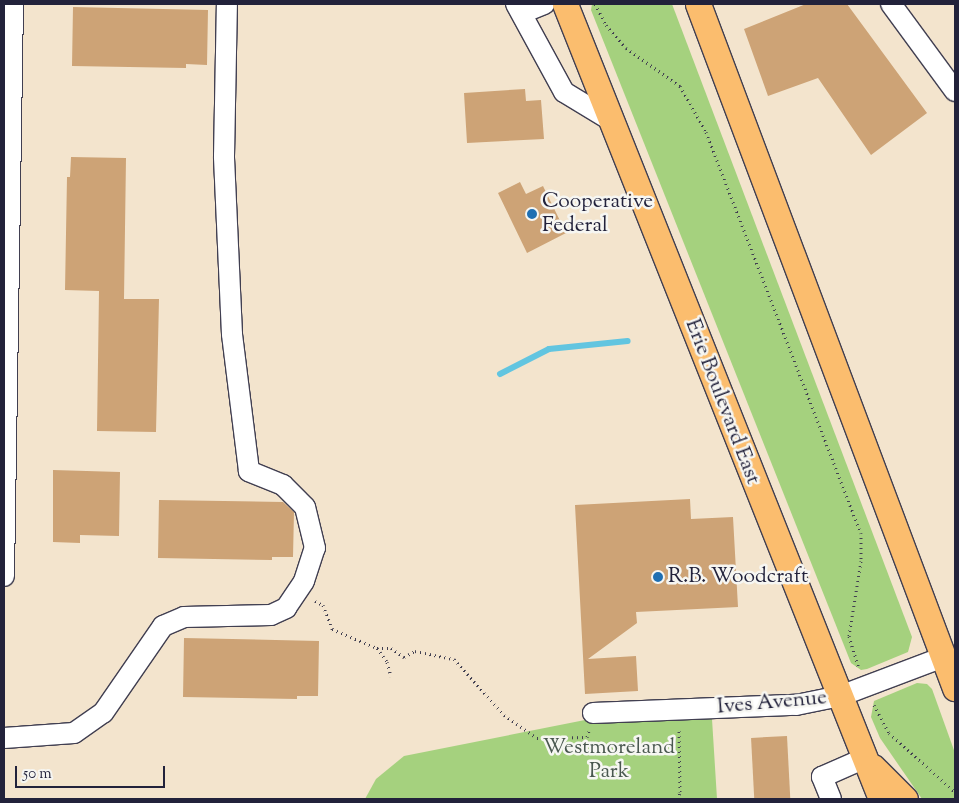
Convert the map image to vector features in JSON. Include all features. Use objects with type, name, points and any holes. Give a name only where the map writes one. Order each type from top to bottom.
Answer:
[{"type":"main road","name":"Erie Boulevard East","points":[[565,4],[881,799]]},
{"type":"main road","points":[[698,4],[955,688]]},
{"type":"main road","points":[[865,758],[905,799]]},
{"type":"street","points":[[4,576],[13,4]]},
{"type":"street","points":[[4,738],[74,733],[103,713],[163,626],[184,617],[271,615],[286,608],[296,592],[315,548],[305,507],[283,485],[248,471],[232,334],[224,156],[227,4]]},
{"type":"street","points":[[544,4],[519,8],[564,92],[610,120]]},
{"type":"street","points":[[891,4],[955,91]]},
{"type":"street","name":"Ives Avenue","points":[[593,714],[796,705],[840,696],[943,657]]},
{"type":"street","points":[[831,799],[822,777],[865,758]]},
{"type":"path","points":[[595,4],[606,25],[626,48],[680,86],[706,132],[861,533],[861,561],[849,636],[860,671]]},
{"type":"path","points":[[296,592],[323,605],[332,629],[377,648],[391,648],[404,657],[415,651],[454,659],[504,715],[537,738],[587,737],[593,714]]},
{"type":"path","points":[[377,648],[387,662],[390,676]]},
{"type":"path","points":[[872,701],[889,733],[955,792]]},
{"type":"path","points":[[677,799],[680,792],[677,745],[681,710]]},
{"type":"green space","points":[[592,4],[672,4],[912,637],[908,652],[867,669],[861,670],[851,663],[591,10]]},
{"type":"green space","points":[[917,683],[927,684],[932,689],[955,753],[955,799],[922,799],[880,738],[871,717],[874,701]]},
{"type":"green space","name":"Westmoreland Park","points":[[712,719],[717,799],[365,799],[376,779],[404,756],[585,720]]},
{"type":"building","points":[[806,4],[847,4],[927,113],[871,155],[818,78],[768,96],[744,29]]},
{"type":"building","points":[[73,7],[208,10],[207,65],[186,64],[186,68],[72,66]]},
{"type":"building","points":[[525,89],[526,101],[541,100],[544,139],[467,143],[464,93]]},
{"type":"building","points":[[71,157],[126,158],[124,299],[159,299],[156,432],[97,431],[99,291],[65,290],[67,177],[70,177]]},
{"type":"building","name":"Cooperative Federal","points":[[520,182],[526,194],[543,186],[566,233],[527,253],[498,193]]},
{"type":"building","points":[[53,470],[120,472],[119,536],[80,535],[80,543],[53,542]]},
{"type":"building","name":"R.B. Woodcraft","points":[[690,499],[691,519],[733,517],[738,607],[636,612],[637,623],[588,659],[636,656],[638,691],[585,694],[575,505]]},
{"type":"building","points":[[159,500],[283,502],[294,512],[293,557],[272,557],[272,560],[158,558]]},
{"type":"building","points":[[184,638],[319,641],[318,696],[297,696],[297,699],[183,697]]},
{"type":"building","points":[[787,736],[790,799],[754,799],[751,738]]},
{"type":"waterway","points":[[500,374],[549,349],[628,341]]},
{"type":"place","name":"Cooperative Federal","points":[[532,214]]},
{"type":"place","name":"R.B. Woodcraft","points":[[658,577]]}]
